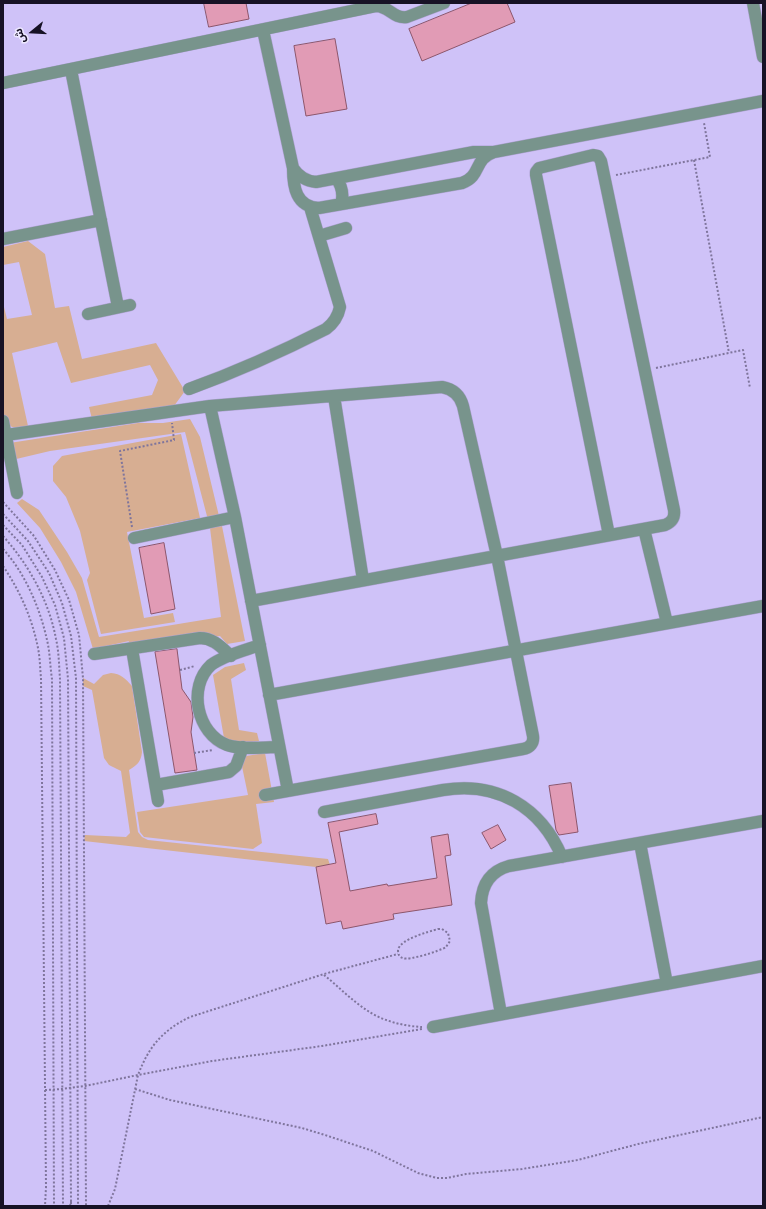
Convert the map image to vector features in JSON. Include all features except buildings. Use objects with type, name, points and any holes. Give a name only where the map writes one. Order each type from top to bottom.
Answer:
[{"type":"lane","points":[[3,83],[376,6],[384,8],[396,16],[405,17],[444,3]]},
{"type":"lane","points":[[753,3],[763,57]]},
{"type":"lane","points":[[189,389],[238,371],[272,356],[332,325],[339,314],[340,307],[319,236],[306,204],[296,192],[293,168],[262,30]]},
{"type":"lane","points":[[71,70],[118,307]]},
{"type":"lane","points":[[293,168],[301,177],[316,182],[467,153],[480,151],[494,152],[763,101]]},
{"type":"lane","points":[[306,204],[319,208],[462,183],[471,179],[484,157],[494,152]]},
{"type":"lane","points":[[467,153],[474,159],[478,166]]},
{"type":"lane","points":[[251,601],[644,529],[671,521],[674,514],[645,370],[605,176],[601,159],[596,155],[540,168],[536,172],[536,175],[609,535]]},
{"type":"lane","points":[[336,178],[342,190],[341,204]]},
{"type":"lane","points":[[306,204],[306,188],[311,181]]},
{"type":"lane","points":[[3,239],[101,220]]},
{"type":"lane","points":[[319,236],[346,228]]},
{"type":"lane","points":[[88,314],[130,305]]},
{"type":"lane","points":[[6,435],[210,406],[442,387],[452,390],[459,397],[463,406],[516,650],[533,736],[532,742],[529,747],[523,749],[265,795]]},
{"type":"lane","points":[[334,396],[363,580]]},
{"type":"lane","points":[[210,406],[235,517],[288,791]]},
{"type":"lane","points":[[3,421],[17,493]]},
{"type":"lane","points":[[134,538],[235,517]]},
{"type":"lane","points":[[644,529],[667,623]]},
{"type":"lane","points":[[269,695],[763,606]]},
{"type":"lane","points":[[94,654],[205,638],[215,642],[226,658]]},
{"type":"lane","points":[[260,645],[213,664],[206,671],[201,679],[198,689],[199,708],[204,725],[211,735],[220,742],[240,747],[279,747]]},
{"type":"lane","points":[[132,648],[158,801]]},
{"type":"lane","points":[[156,785],[229,772],[236,766],[240,747]]},
{"type":"lane","points":[[324,812],[448,789],[466,787],[488,790],[504,796],[529,810],[545,827],[555,841],[562,857]]},
{"type":"lane","points":[[501,1014],[481,903],[483,888],[491,876],[502,868],[763,821]]},
{"type":"lane","points":[[640,843],[667,984]]},
{"type":"lane","points":[[433,1027],[763,966]]},
{"type":"path","points":[[605,176],[710,157],[702,112]]},
{"type":"path","points":[[694,160],[729,353]]},
{"type":"path","points":[[645,370],[743,350],[750,388]]},
{"type":"path","points":[[134,538],[120,451],[174,440],[170,412]]},
{"type":"path","points":[[3,502],[34,536],[55,570],[69,600],[79,635],[83,678],[86,1205]]},
{"type":"path","points":[[3,514],[28,541],[49,574],[62,603],[71,636],[76,678],[78,1206]]},
{"type":"path","points":[[3,525],[22,545],[42,577],[55,605],[64,638],[68,678],[71,1206]]},
{"type":"path","points":[[3,536],[16,550],[35,581],[47,608],[56,639],[60,679],[62,1206]]},
{"type":"path","points":[[3,549],[27,585],[39,611],[48,641],[52,679],[54,1206]]},
{"type":"path","points":[[3,566],[19,592],[31,620],[38,649],[41,678],[45,1206]]},
{"type":"path","points":[[180,670],[200,665]]},
{"type":"path","points":[[194,753],[214,749]]},
{"type":"path","points":[[442,929],[448,933],[448,944],[443,949],[406,959],[398,954],[400,944],[426,932],[442,929]]},
{"type":"path","points":[[108,1206],[115,1190],[138,1075],[144,1060],[164,1033],[181,1021],[190,1017],[324,974],[398,954]]},
{"type":"path","points":[[324,974],[367,1011],[376,1016],[408,1026],[433,1027]]},
{"type":"path","points":[[45,1090],[85,1086],[212,1061],[322,1046],[433,1027]]},
{"type":"path","points":[[135,1089],[164,1098],[302,1128],[373,1151],[418,1173],[437,1178],[522,1169],[564,1162],[638,1144],[763,1117]]},
{"type":"shaded area","points":[[28,241],[45,254],[55,308],[69,306],[82,359],[156,343],[185,391],[174,406],[92,419],[89,407],[152,395],[158,380],[150,365],[71,383],[57,342],[12,353],[28,426],[17,429],[3,423],[3,303],[7,319],[32,315],[19,262],[3,265],[3,247]]},
{"type":"shaded area","points":[[190,419],[200,437],[219,516],[208,520],[185,432],[50,451],[12,460],[3,455],[3,444],[138,423],[163,423]]},
{"type":"shaded area","points":[[181,434],[200,518],[127,532],[144,618],[173,613],[175,622],[101,634],[87,580],[90,573],[80,531],[66,497],[53,481],[53,466],[62,456]]},
{"type":"shaded area","points":[[22,499],[39,510],[67,552],[82,578],[99,637],[221,617],[210,528],[222,526],[245,641],[227,644],[220,636],[124,652],[129,641],[93,649],[76,592],[61,562],[40,528],[17,503]]},
{"type":"shaded area","points":[[244,663],[246,670],[231,679],[239,730],[257,733],[259,741],[235,744],[224,738],[213,675],[225,667]]},
{"type":"shaded area","points":[[111,673],[118,674],[123,677],[132,686],[142,752],[138,763],[129,770],[138,832],[142,837],[148,840],[328,859],[330,865],[316,867],[84,841],[85,835],[126,837],[130,833],[121,771],[109,765],[104,758],[92,690],[83,686],[83,678],[94,684],[103,675]]},
{"type":"shaded area","points":[[265,753],[274,802],[256,804],[262,843],[253,849],[144,837],[140,832],[137,812],[248,795],[240,757]]}]
